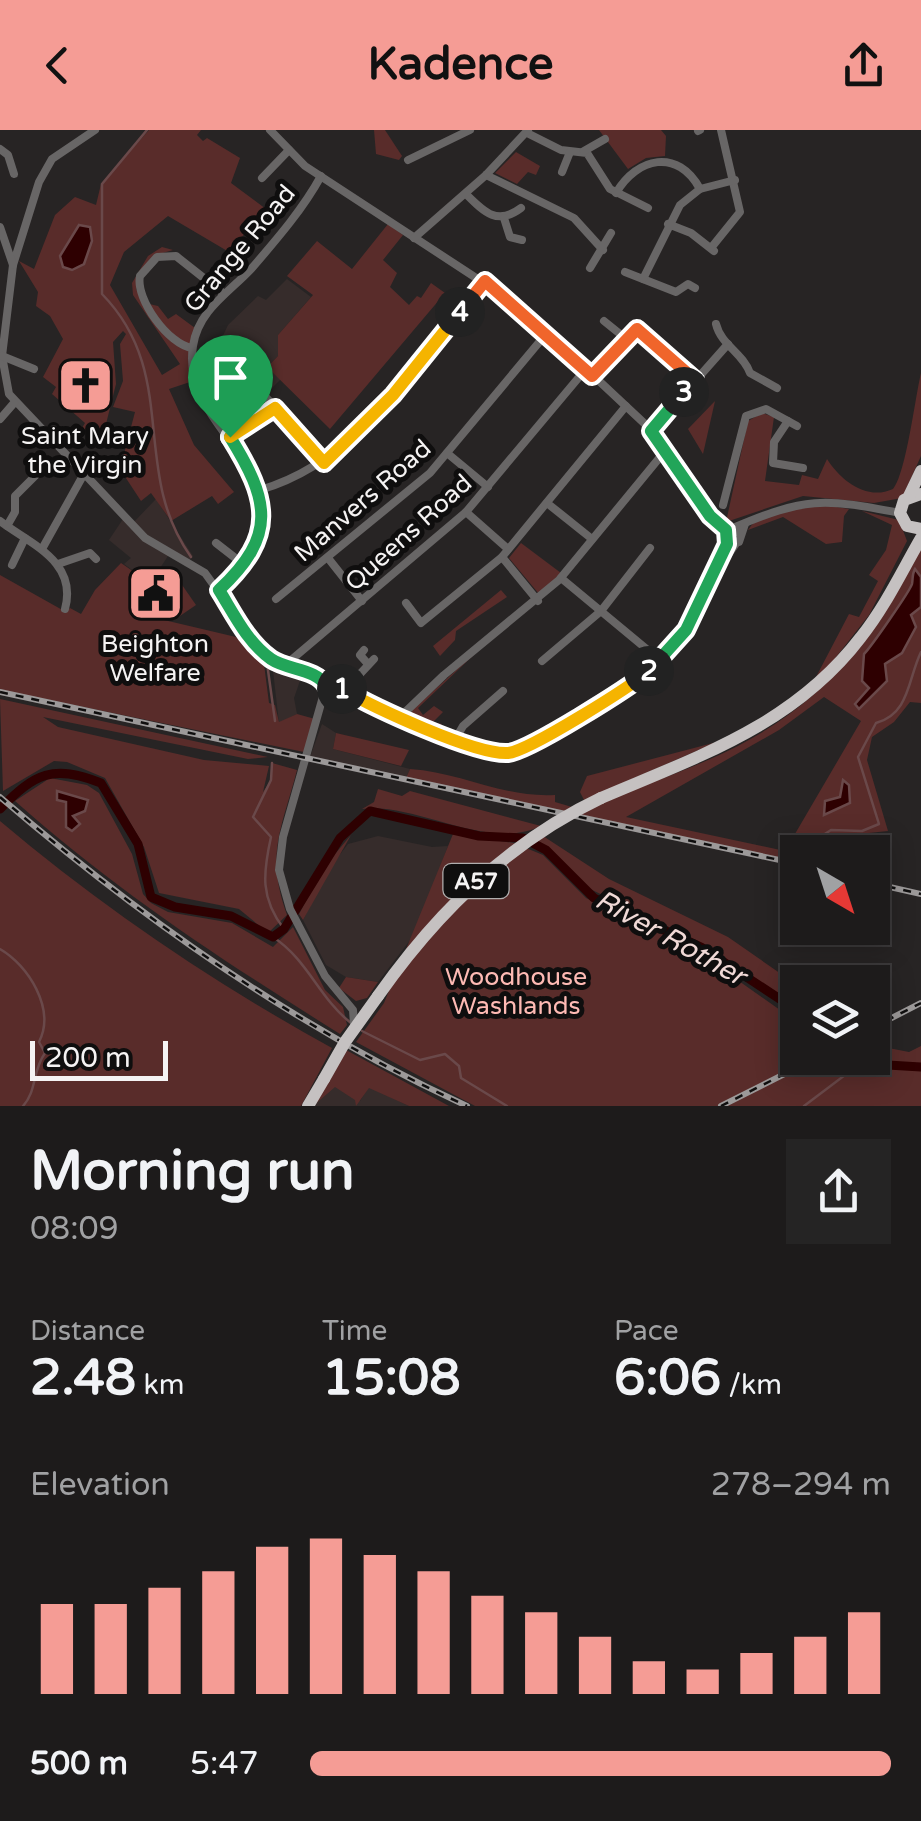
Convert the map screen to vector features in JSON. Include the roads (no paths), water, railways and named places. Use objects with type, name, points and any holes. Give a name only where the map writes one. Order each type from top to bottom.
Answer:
[{"type":"highway","points":[[914,528],[900,513],[915,495],[921,470]]},
{"type":"highway","name":"A57","points":[[902,572],[914,528]]},
{"type":"highway","name":"A57","points":[[308,1106],[355,1025],[480,876],[532,837],[602,798],[730,744],[775,719],[850,651],[921,538]]},
{"type":"street","points":[[95,130],[46,166],[13,265],[2,356],[4,384],[14,403],[147,540],[194,566],[219,590],[250,640],[284,666],[320,678],[326,686],[345,690],[477,748],[512,752],[638,680],[661,661],[686,630],[731,544],[733,531],[746,522],[786,505],[808,502],[900,513]]},
{"type":"street","points":[[270,130],[321,176],[485,281],[651,431],[703,506],[733,531]]},
{"type":"street","points":[[406,163],[470,130]]},
{"type":"street","points":[[668,224],[713,249],[738,216],[735,180],[721,130]]},
{"type":"street","points":[[414,238],[466,194],[528,131],[570,152],[584,151],[605,139]]},
{"type":"street","points":[[0,149],[8,154],[14,174]]},
{"type":"street","points":[[262,178],[290,150]]},
{"type":"street","points":[[584,151],[616,193],[648,208]]},
{"type":"street","points":[[562,172],[570,152]]},
{"type":"street","points":[[616,193],[632,170],[660,161],[684,169],[700,190]]},
{"type":"street","points":[[486,175],[574,218],[602,250]]},
{"type":"street","name":"Grange Road","points":[[260,490],[199,388],[192,348],[204,316],[273,243],[321,176]]},
{"type":"street","points":[[644,279],[680,204],[700,190],[735,180]]},
{"type":"street","points":[[466,194],[487,214],[504,218],[521,208]]},
{"type":"street","points":[[630,212],[634,201]]},
{"type":"street","points":[[504,218],[510,237],[522,240]]},
{"type":"street","points":[[0,227],[13,265]]},
{"type":"street","points":[[590,268],[611,233]]},
{"type":"street","points":[[192,348],[177,344],[143,297],[140,276],[158,257],[176,256],[224,294]]},
{"type":"street","points":[[625,272],[676,292],[688,284],[694,288]]},
{"type":"street","points":[[219,590],[243,564],[260,533],[260,490],[324,463],[393,395],[485,281]]},
{"type":"street","points":[[604,322],[625,338],[637,329],[695,380]]},
{"type":"street","points":[[716,324],[728,344],[746,360],[750,373],[777,388]]},
{"type":"street","name":"Manvers Road","points":[[276,599],[416,486],[546,334]]},
{"type":"street","name":"Queens Road","points":[[284,666],[466,512],[588,373],[625,338]]},
{"type":"street","points":[[651,431],[728,344]]},
{"type":"street","points":[[2,356],[34,369]]},
{"type":"street","points":[[264,395],[324,463]]},
{"type":"street","points":[[0,420],[14,403]]},
{"type":"street","points":[[406,604],[422,623],[505,553],[626,406]]},
{"type":"street","points":[[230,437],[275,408]]},
{"type":"street","points":[[723,506],[746,416],[766,409],[792,423],[774,442],[772,467],[803,468]]},
{"type":"street","points":[[400,717],[444,675],[538,601],[561,578],[665,450]]},
{"type":"street","points":[[447,453],[488,488]]},
{"type":"street","points":[[37,463],[41,470],[16,496],[19,507],[3,524],[42,548],[58,564],[66,606],[78,609]]},
{"type":"street","points":[[42,548],[85,472]]},
{"type":"street","points":[[703,506],[723,494]]},
{"type":"street","points":[[546,504],[592,540]]},
{"type":"street","points":[[466,512],[505,553],[538,601]]},
{"type":"street","points":[[731,544],[733,531]]},
{"type":"street","points":[[12,565],[25,538]]},
{"type":"street","points":[[216,542],[243,564]]},
{"type":"street","points":[[542,661],[601,611],[650,548]]},
{"type":"street","points":[[58,564],[92,553]]},
{"type":"street","points":[[328,558],[362,601]]},
{"type":"street","points":[[561,578],[661,661]]},
{"type":"street","points":[[345,690],[371,662],[360,654],[364,650]]},
{"type":"street","points":[[326,686],[280,847],[280,876],[295,920],[325,976],[353,1010],[355,1025]]},
{"type":"street","points":[[456,738],[465,724],[503,690]]},
{"type":"street","points":[[431,729],[442,718]]},
{"type":"street","points":[[344,999],[360,1005],[378,996]]},
{"type":"waterway","points":[[147,130],[102,184],[102,294],[126,325],[141,357],[162,491],[173,524],[191,557]]},
{"type":"waterway","points":[[222,606],[242,641],[267,663],[275,721]]},
{"type":"waterway","points":[[823,835],[831,830],[862,831],[879,824],[858,757],[876,723],[896,712],[902,703],[921,652]]},
{"type":"waterway","points":[[272,763],[271,780],[253,817],[271,837],[266,862],[267,896],[284,929]]},
{"type":"waterway","name":"River Rother","points":[[0,809],[24,787],[46,775],[70,774],[101,783],[138,844],[151,897],[175,907],[231,916],[273,937],[284,929],[340,838],[370,811],[479,836],[523,838],[546,850],[594,898],[701,947],[780,999]]},
{"type":"waterway","points":[[273,937],[351,1023]]},
{"type":"waterway","points":[[0,949],[29,977],[42,1002],[44,1016],[39,1042],[45,1053],[23,1106]]},
{"type":"waterway","points":[[362,1031],[420,1060],[445,1054],[459,1066],[461,1078],[507,1106]]},
{"type":"waterway","name":"River Rother","points":[[890,1065],[921,1067]]},
{"type":"waterway","points":[[804,1106],[845,1075]]},
{"type":"railway","points":[[0,692],[780,860]]},
{"type":"railway","points":[[0,797],[109,886],[223,968],[342,1042],[467,1106]]},
{"type":"railway","points":[[890,887],[921,894]]},
{"type":"railway","points":[[890,1019],[921,1003]]},
{"type":"railway","points":[[721,1106],[782,1075]]},
{"type":"place","name":"Saint Mary the Virgin","points":[[85,386]]},
{"type":"place","name":"Beighton Welfare","points":[[155,594]]},
{"type":"park label","name":"Woodhouse Washlands","points":[[516,990]]}]
